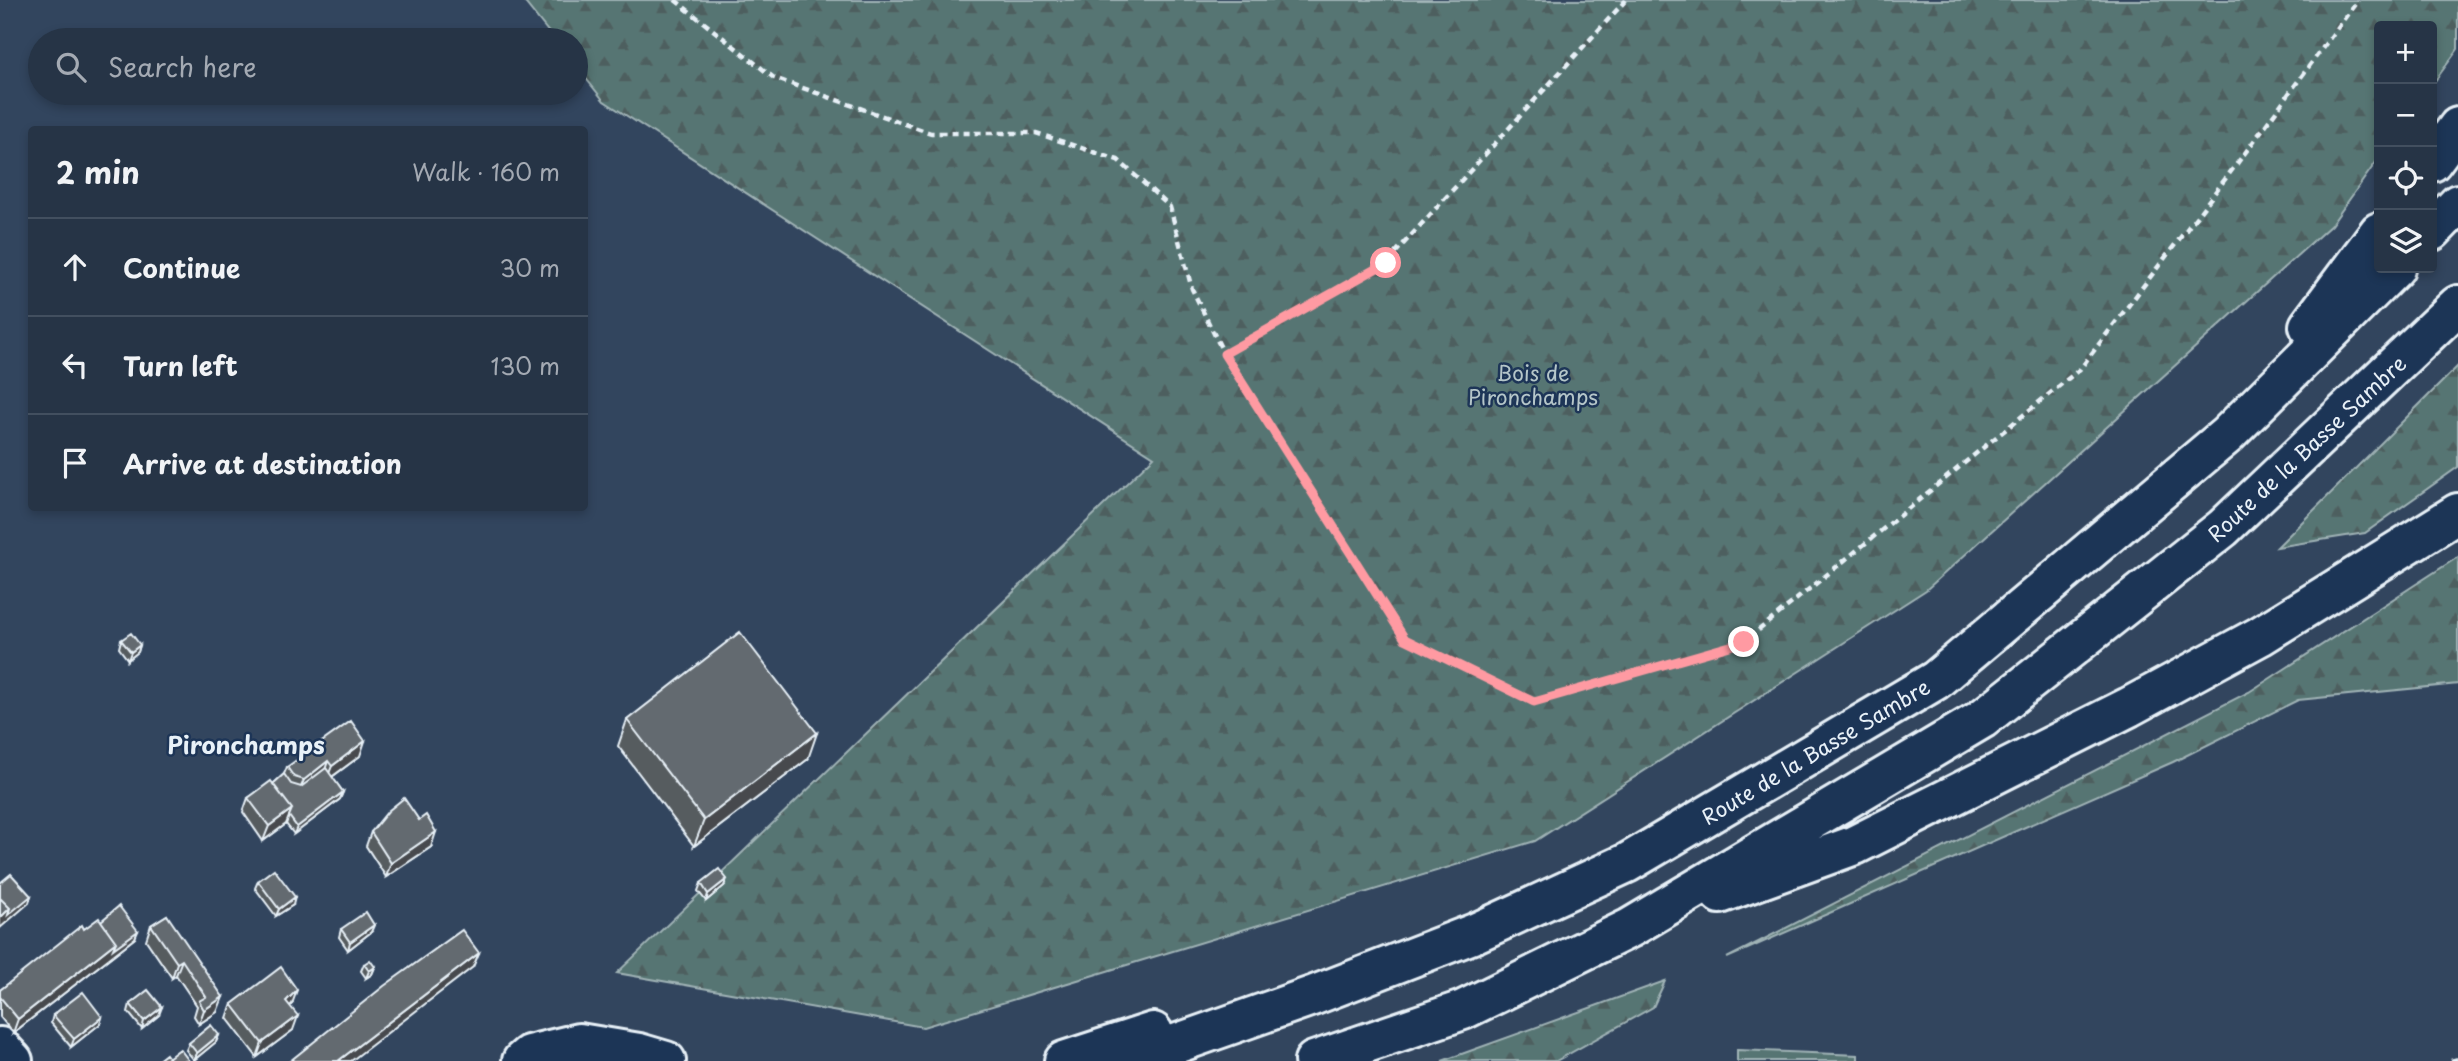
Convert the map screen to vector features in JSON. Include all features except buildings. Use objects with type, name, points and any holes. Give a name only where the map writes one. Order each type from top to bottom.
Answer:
[{"type":"main road","points":[[2437,155],[2458,127]]},
{"type":"main road","points":[[2437,226],[2458,204]]},
{"type":"main road","points":[[2227,435],[2374,239]]},
{"type":"main road","name":"Route de la Basse Sambre","points":[[1127,1061],[1312,996],[1475,933],[1627,863],[1936,680],[2227,435],[2390,273]]},
{"type":"main road","name":"Route de la Basse Sambre","points":[[1314,1061],[1464,1010],[1630,928],[1982,719],[2223,528],[2458,305]]},
{"type":"main road","points":[[1630,928],[1855,845],[1999,774],[2260,636],[2458,513]]},
{"type":"main road","points":[[1064,1061],[1208,1013],[1312,996]]},
{"type":"main road","points":[[1385,1061],[1464,1010]]},
{"type":"main road","points":[[522,1061],[529,1055],[579,1043],[639,1053],[666,1061]]},
{"type":"main road","points":[[0,1047],[13,1061]]},
{"type":"path","points":[[675,0],[774,78],[931,133],[1036,133],[1118,160],[1170,207],[1192,289],[1224,354],[1405,639],[1534,702],[1744,642],[2080,369],[2358,0]]},
{"type":"path","points":[[1224,354],[1386,263],[1626,0]]},
{"type":"path","points":[[2451,1061],[2458,1059]]},
{"type":"green space","name":"Bois de Pironchamps","points":[[523,0],[2458,0],[2458,49],[2437,78],[2437,21],[2374,21],[2374,165],[2331,225],[1926,590],[1535,841],[923,1027],[617,973],[1154,457],[604,101],[588,81],[588,28],[545,28]]},
{"type":"green space","points":[[2458,366],[2458,467],[2365,533],[2277,547]]},
{"type":"green space","points":[[2458,557],[2458,684],[2298,700],[2173,762],[1727,958],[2249,692]]},
{"type":"green space","points":[[1665,981],[1653,1007],[1556,1061],[1442,1061]]},
{"type":"green space","points":[[1737,1050],[1858,1055],[1858,1061],[1737,1061]]},
{"type":"district","name":"Pironchamps","points":[[246,744]]},
{"type":"route","points":[[1386,263],[1224,354],[1405,639],[1534,702],[1744,642]]}]
